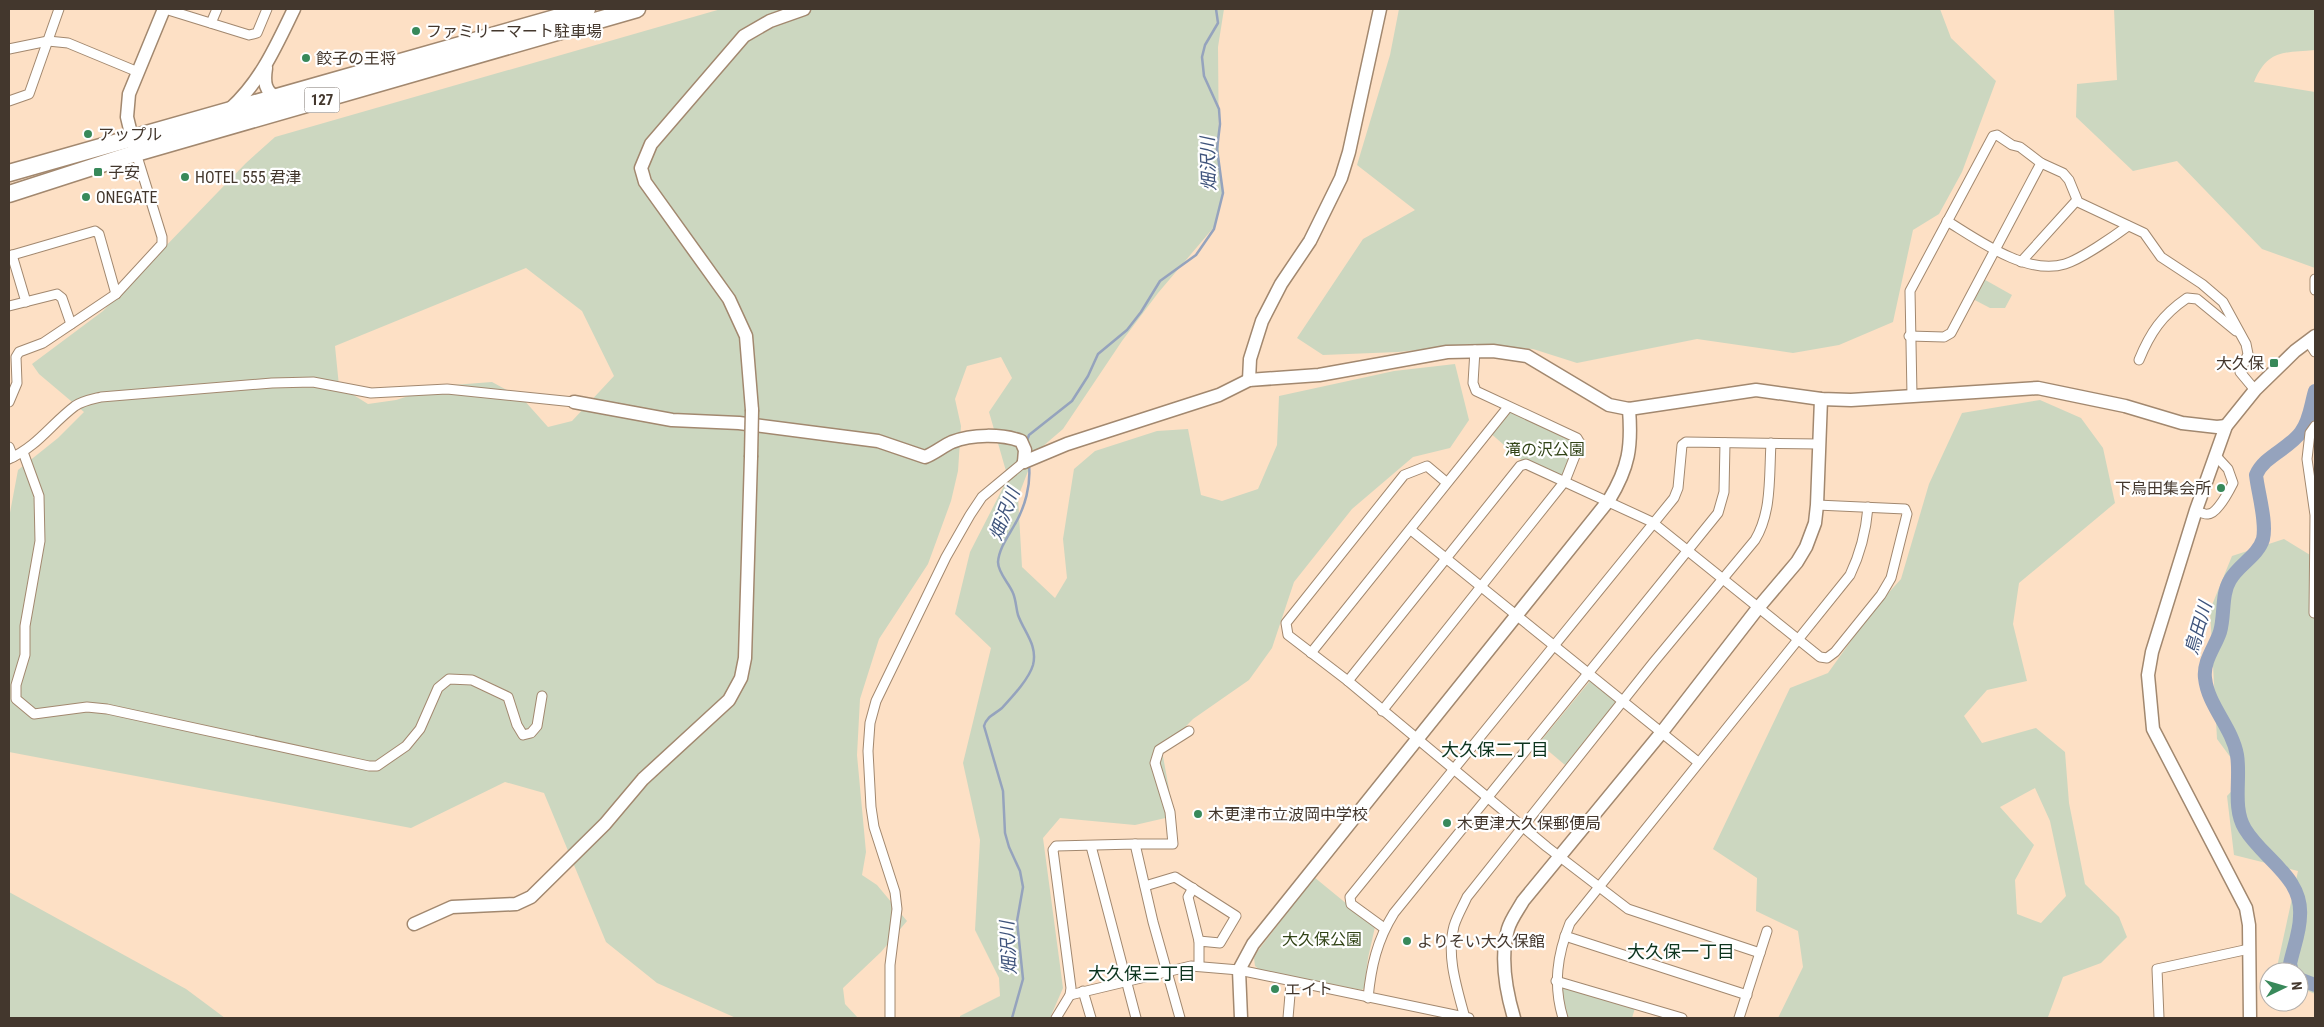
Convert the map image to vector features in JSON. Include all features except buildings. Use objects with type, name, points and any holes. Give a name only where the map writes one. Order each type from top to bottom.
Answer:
[{"type":"highway","name":"127","points":[[9,194],[227,113],[587,9]]},
{"type":"highway","name":"127","points":[[9,173],[134,146],[637,9]]},
{"type":"street","points":[[9,102],[29,94],[60,9]]},
{"type":"street","points":[[9,402],[17,383],[12,358],[19,352],[43,344],[116,294],[162,244],[162,237],[134,146],[127,106],[138,72],[165,9],[254,35],[260,27],[267,9]]},
{"type":"street","points":[[211,23],[217,9]]},
{"type":"street","points":[[227,113],[249,90],[266,67],[294,9]]},
{"type":"street","points":[[414,924],[452,907],[516,904],[531,897],[605,824],[643,779],[728,700],[741,678],[745,658],[752,410],[746,336],[729,299],[645,182],[641,168],[650,144],[744,36],[770,21],[804,9]]},
{"type":"street","points":[[1249,380],[1250,359],[1262,320],[1281,284],[1310,240],[1341,178],[1349,152],[1380,9]]},
{"type":"street","points":[[9,49],[48,40],[68,42],[138,72]]},
{"type":"street","points":[[266,67],[265,85],[273,96],[279,98]]},
{"type":"street","points":[[1912,395],[1909,336],[1910,291],[1993,136],[1997,136],[2012,145],[2020,146],[2042,163],[2063,173],[2070,180],[2077,200],[2144,233],[2160,257],[2202,284],[2222,302],[2237,332],[2246,344],[2248,354],[2240,372],[2243,378],[2256,390]]},
{"type":"street","points":[[1909,336],[1944,336],[1950,333],[2042,163]]},
{"type":"street","points":[[2022,262],[2077,200]]},
{"type":"street","points":[[1947,221],[1994,250],[2022,262],[2036,265],[2064,264],[2128,226]]},
{"type":"street","points":[[26,302],[10,256],[95,232],[99,234],[116,294]]},
{"type":"street","points":[[2315,279],[2315,290]]},
{"type":"street","points":[[9,306],[57,294],[62,298],[71,324]]},
{"type":"street","points":[[2138,360],[2153,329],[2187,298],[2197,299],[2237,332]]},
{"type":"street","points":[[2250,1018],[2249,925],[2241,895],[2157,737],[2150,709],[2148,675],[2152,652],[2196,510],[2226,426],[2256,390],[2313,343]]},
{"type":"street","points":[[1382,711],[1565,481],[1580,443],[1577,438],[1476,391],[1473,384],[1475,350]]},
{"type":"street","points":[[890,1018],[890,965],[897,909],[895,892],[874,827],[868,751],[870,723],[876,701],[946,557],[970,515],[982,497],[1024,462],[1067,444],[1219,395],[1249,380],[1319,375],[1417,356],[1475,350],[1527,356],[1609,405],[1629,409],[1756,390],[1821,399],[1851,400],[2038,388],[2125,406],[2182,422],[2217,427],[2226,426]]},
{"type":"street","points":[[9,447],[11,458],[24,452],[44,437],[77,404],[101,397],[272,383],[313,382],[371,393],[447,389],[574,402],[672,420],[739,423],[878,440],[925,457],[953,442],[977,437],[1010,437],[1021,441],[1025,450],[1024,462]]},
{"type":"street","points":[[1514,1018],[1508,996],[1505,970],[1508,930],[1523,901],[1558,856],[1662,732],[1758,608],[1797,562],[1806,547],[1815,523],[1817,505],[1821,399]]},
{"type":"street","points":[[1311,653],[1411,530],[1446,482],[1508,407]]},
{"type":"street","points":[[1241,1018],[1240,970],[1253,944],[1609,500],[1622,478],[1629,456],[1631,435],[1629,409]]},
{"type":"street","points":[[2314,613],[2315,515],[2307,459],[2310,433],[2315,426]]},
{"type":"street","points":[[1384,928],[1351,904],[1350,897],[1652,522],[1674,498],[1678,488],[1682,445],[1686,442],[1819,444]]},
{"type":"street","points":[[1368,998],[1372,963],[1384,928],[1488,796],[1718,513],[1724,492],[1726,443]]},
{"type":"street","points":[[1070,995],[1125,980],[1199,965],[1240,970],[1290,983],[1466,1018],[1454,977],[1450,948],[1454,925],[1467,897],[1522,826],[1755,540],[1763,526],[1767,511],[1771,443]]},
{"type":"street","points":[[24,452],[39,496],[40,541],[25,626],[25,654],[16,685],[16,699],[34,714],[87,707],[107,709],[376,766],[406,746],[420,729],[438,688],[449,679],[472,680],[508,697],[517,725],[523,734],[531,733],[536,726],[542,696]]},
{"type":"street","points":[[2196,510],[2208,515],[2212,513],[2227,496],[2233,483],[2228,469],[2216,456]]},
{"type":"street","points":[[1348,681],[1520,466],[1526,464],[1609,500],[1652,522],[1820,657],[1827,658],[1840,646],[1891,578],[1907,514],[1905,509],[1817,505]]},
{"type":"street","points":[[1446,482],[1427,466],[1404,475],[1286,623],[1288,635],[1348,681],[1416,740],[1488,796],[1558,856],[1628,909],[1760,953]]},
{"type":"street","points":[[1563,1018],[1556,981],[1558,958],[1570,923],[1598,886],[1650,826],[1698,762],[1850,575],[1862,546],[1868,507]]},
{"type":"street","points":[[1411,530],[1445,559],[1518,614],[1588,674],[1698,762]]},
{"type":"street","points":[[1056,1018],[1070,995],[1053,850],[1056,846],[1174,844],[1170,812],[1155,763],[1159,750],[1190,731]]},
{"type":"street","points":[[1135,844],[1180,1018]]},
{"type":"street","points":[[1091,846],[1136,1018]]},
{"type":"street","points":[[1145,886],[1175,877],[1236,916],[1220,943],[1199,941]]},
{"type":"street","points":[[1193,888],[1188,897],[1199,941],[1199,965]]},
{"type":"street","points":[[1739,1018],[1767,931]]},
{"type":"street","points":[[1565,936],[1747,995]]},
{"type":"street","points":[[2159,1018],[2157,969],[2249,949]]},
{"type":"street","points":[[1556,981],[1682,1018]]},
{"type":"street","points":[[1288,1018],[1290,983]]},
{"type":"street","points":[[1083,992],[1091,1018]]},
{"type":"green space","points":[[721,9],[1224,9],[1218,47],[1219,156],[1223,193],[1214,227],[1158,293],[1122,341],[1063,429],[1035,453],[1018,497],[1022,567],[1055,598],[1067,578],[1063,539],[1074,469],[1095,451],[1157,431],[1188,429],[1201,495],[1222,501],[1258,489],[1277,445],[1279,396],[1394,371],[1455,364],[1469,420],[1450,448],[1413,457],[1352,509],[1294,582],[1272,648],[1249,680],[1193,719],[1162,751],[1174,816],[1135,825],[1060,818],[1043,838],[1063,988],[1050,1018],[960,1018],[960,1016],[1000,996],[999,978],[975,930],[980,840],[963,763],[991,648],[955,614],[970,552],[1008,478],[989,412],[1012,378],[1001,357],[967,366],[955,399],[961,426],[958,471],[951,501],[928,564],[879,639],[860,699],[857,755],[866,852],[862,875],[877,885],[907,921],[881,952],[843,988],[845,1004],[858,1018],[736,1018],[657,983],[606,942],[544,793],[505,782],[411,828],[9,752],[9,518],[18,470],[58,438],[84,412],[39,374],[32,364],[103,311],[246,163],[275,137]],"holes":[[[526,268],[582,311],[614,376],[572,421],[548,427],[523,399],[492,382],[440,386],[396,400],[368,404],[339,386],[335,346]]]},
{"type":"green space","points":[[1399,9],[1940,9],[1951,38],[1996,81],[1962,172],[1939,214],[1913,230],[1893,322],[1839,345],[1793,353],[1697,339],[1577,363],[1533,349],[1472,344],[1398,352],[1323,355],[1297,338],[1363,239],[1415,210],[1357,165],[1390,55]]},
{"type":"green space","points":[[2114,9],[2315,9],[2315,50],[2286,53],[2271,58],[2259,71],[2254,82],[2315,92],[2315,268],[2262,249],[2177,161],[2133,171],[2076,117],[2077,84],[2117,80]]},
{"type":"green space","points":[[1980,277],[2012,295],[2005,308],[1990,308],[1969,297]]},
{"type":"green space","points":[[2040,400],[2081,418],[2103,448],[2115,503],[2019,583],[2013,624],[2027,681],[1987,690],[1964,716],[1982,743],[2036,728],[2065,752],[2069,803],[2085,884],[2119,917],[2127,937],[2101,963],[2063,977],[2048,1017],[2045,1018],[1778,1018],[1803,967],[1798,931],[1756,911],[1757,878],[1713,849],[1790,688],[1828,673],[1873,610],[1901,579],[1929,484],[1962,413]],"holes":[[[2035,788],[2050,821],[2066,896],[2041,923],[2017,914],[2015,880],[2034,845],[2000,807]]]},
{"type":"green space","name":"滝の沢公園","points":[[1508,407],[1580,443],[1565,481],[1526,464],[1489,432]]},
{"type":"green space","points":[[2284,539],[2315,558],[2315,994],[2309,991],[2309,962],[2278,962],[2298,871],[2234,855],[2227,796],[2245,777],[2217,739],[2210,610],[2232,556]]},
{"type":"green space","points":[[1590,681],[1616,702],[1565,765],[1539,743]]},
{"type":"green space","name":"大久保公園","points":[[1314,877],[1375,927],[1364,988],[1362,990],[1261,971],[1255,966],[1254,958],[1257,952]]},
{"type":"green space","points":[[9,892],[186,989],[225,1018],[9,1018]]},
{"type":"green space","points":[[1563,986],[1635,1008],[1632,1018],[1567,1018],[1561,989]]},
{"type":"waterway","name":"畑沢川","points":[[1026,443],[1029,435],[1072,401],[1088,376],[1098,354],[1127,330],[1141,312],[1160,281],[1196,255],[1214,229],[1223,193],[1217,149],[1220,124],[1219,109],[1204,76],[1202,57],[1205,45],[1218,23],[1216,9]]},
{"type":"waterway","name":"鳥田川","points":[[2290,962],[2299,928],[2299,902],[2289,879],[2253,840],[2241,821],[2238,802],[2237,755],[2230,735],[2207,688],[2205,672],[2220,632],[2227,586],[2234,575],[2257,550],[2263,539],[2263,516],[2256,475],[2265,463],[2301,432],[2308,417],[2315,391]]},
{"type":"waterway","name":"畑沢川","points":[[1012,1018],[1023,979],[1017,921],[1023,887],[1020,871],[1005,833],[1003,791],[984,726],[989,718],[1002,708],[1020,688],[1033,665],[1034,651],[1032,645],[1018,615],[1013,593],[998,566],[1002,547],[1019,517],[1024,503],[1028,488],[1029,465]]},
{"type":"waterway","name":"鳥田川","points":[[2309,983],[2315,985]]},
{"type":"place","name":"ファミリーマート駐車場","points":[[416,31]]},
{"type":"place","name":"餃子の王将","points":[[306,58]]},
{"type":"place","name":"アップル","points":[[88,134]]},
{"type":"place","name":"子安","points":[[98,172]]},
{"type":"place","name":"HOTEL 555 君津","points":[[185,177]]},
{"type":"place","name":"ONEGATE","points":[[86,197]]},
{"type":"place","name":"大久保","points":[[2274,363]]},
{"type":"place","name":"下烏田集会所","points":[[2221,488]]},
{"type":"place","name":"木更津市立波岡中学校","points":[[1198,814]]},
{"type":"place","name":"木更津大久保郵便局","points":[[1447,823]]},
{"type":"place","name":"よりそい大久保館","points":[[1407,941]]},
{"type":"place","name":"エイト","points":[[1275,989]]},
{"type":"district","name":"大久保二丁目","points":[[1495,749]]},
{"type":"district","name":"大久保一丁目","points":[[1681,951]]},
{"type":"district","name":"大久保三丁目","points":[[1142,973]]}]
